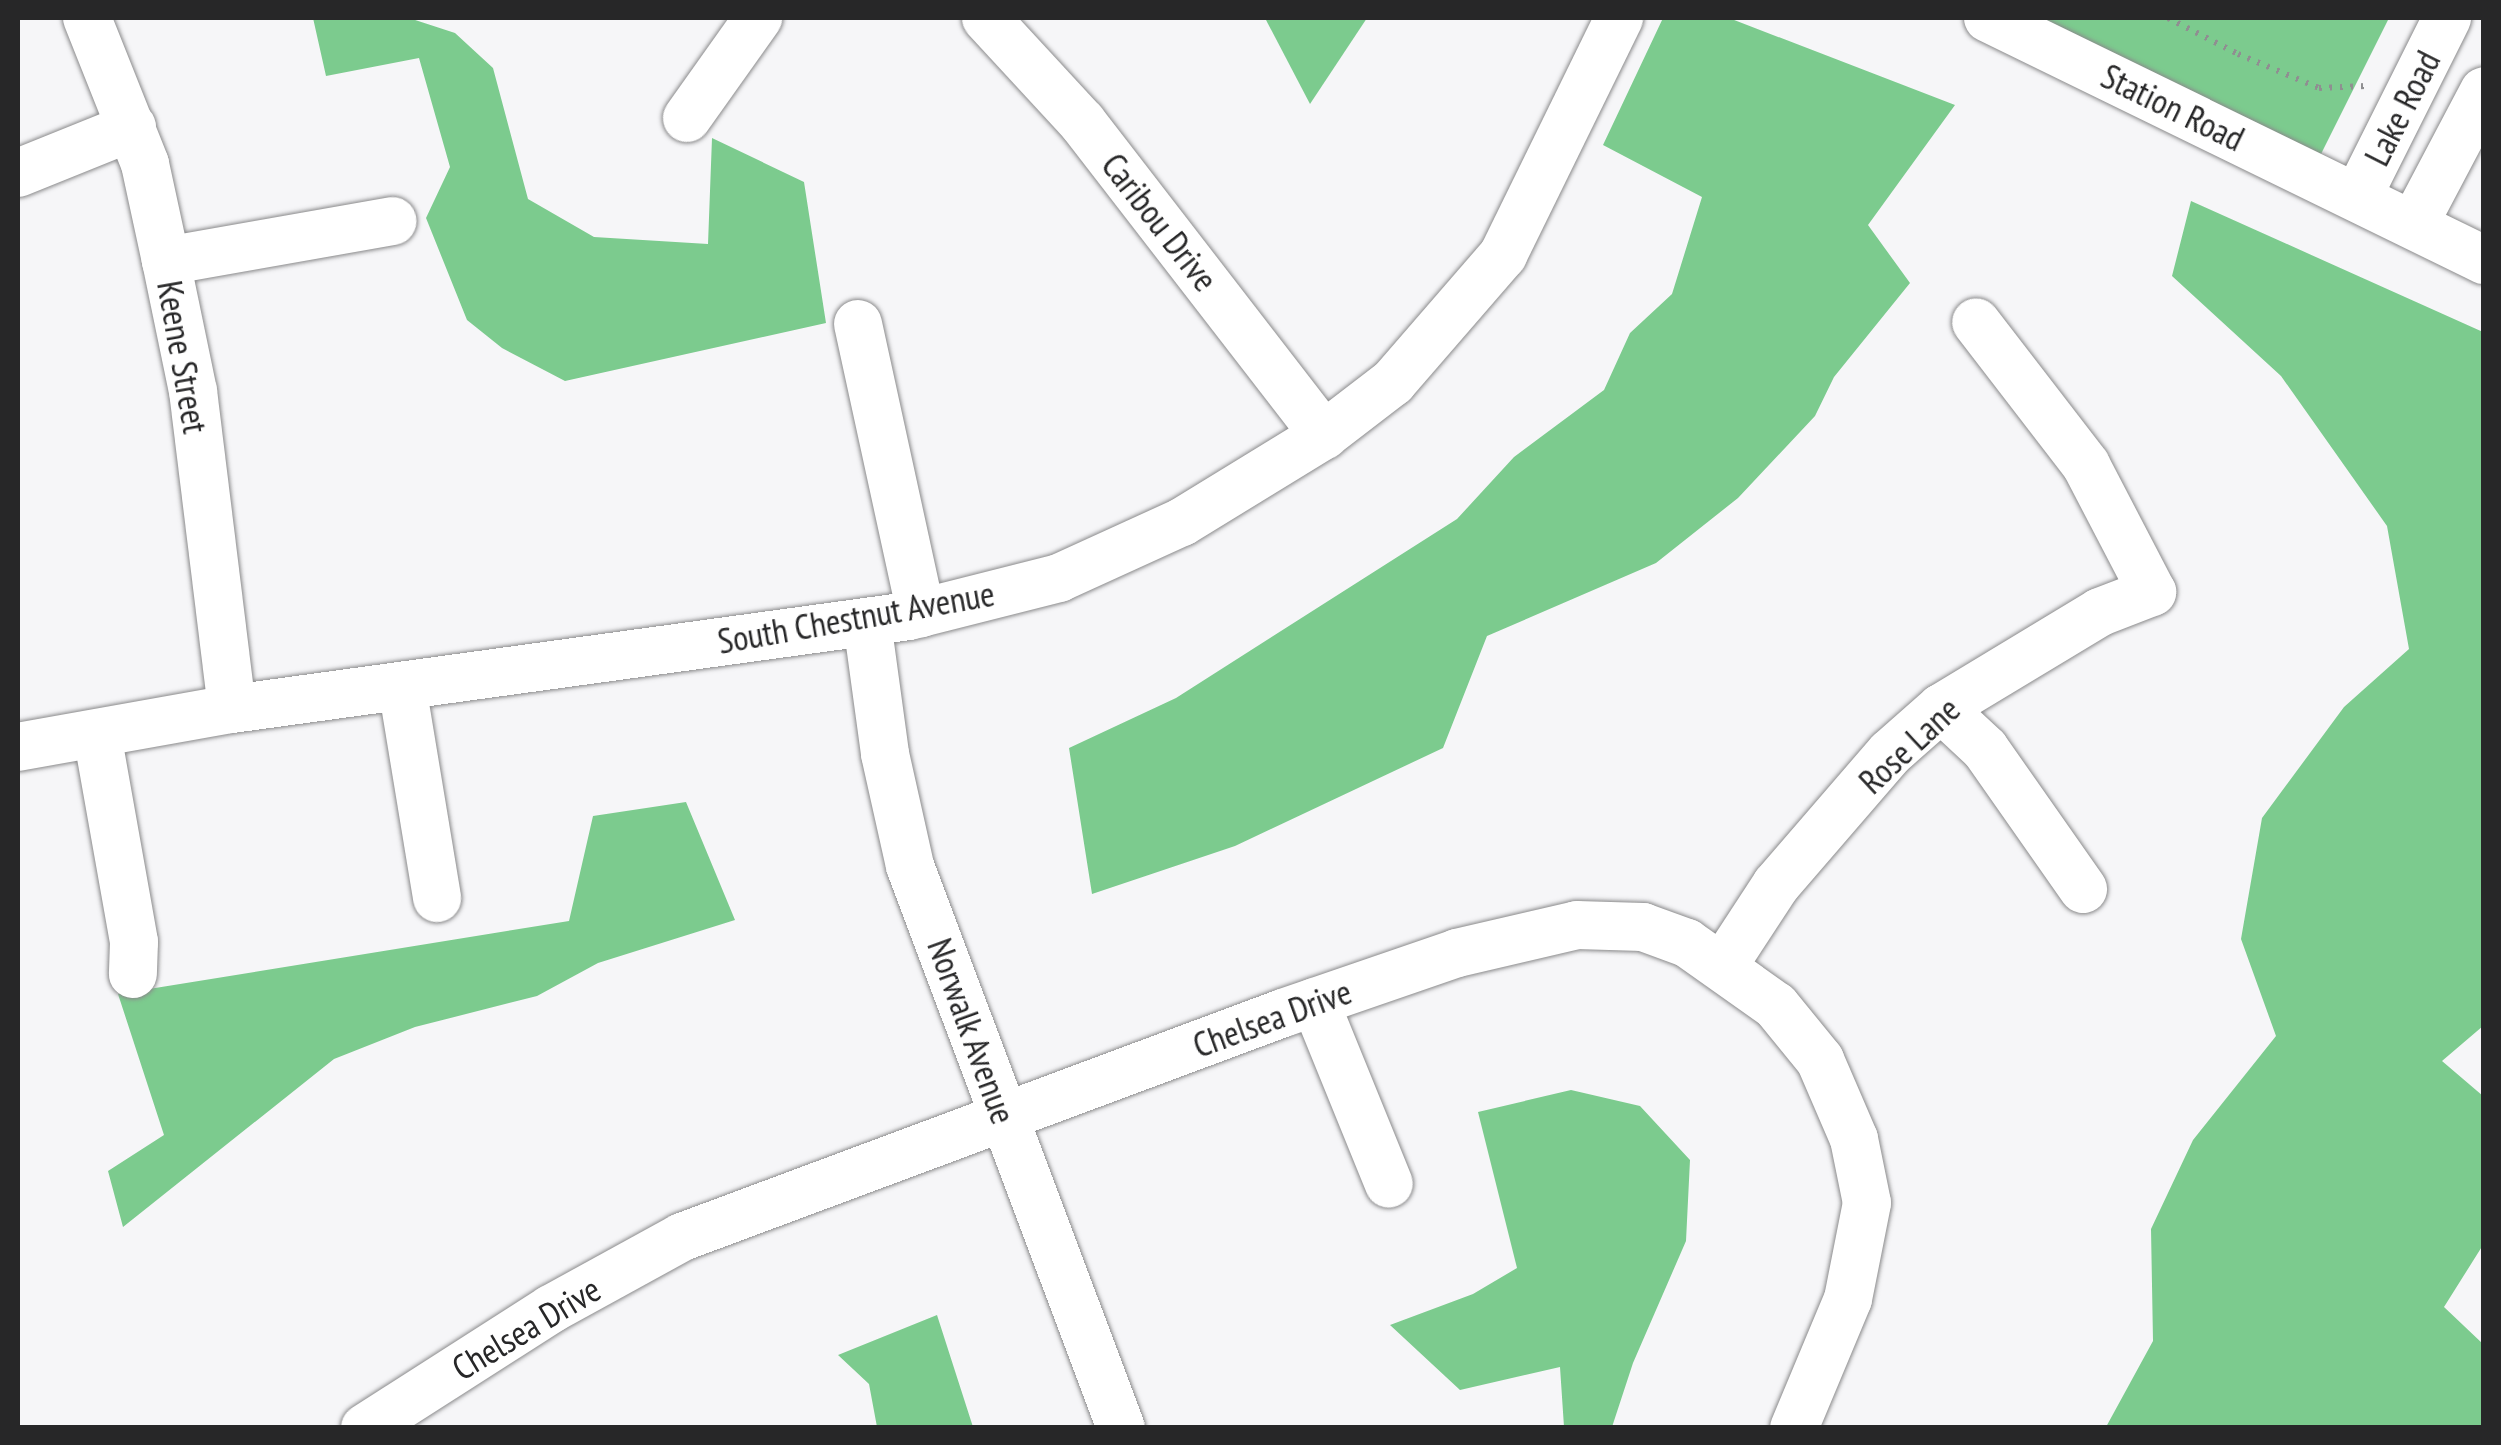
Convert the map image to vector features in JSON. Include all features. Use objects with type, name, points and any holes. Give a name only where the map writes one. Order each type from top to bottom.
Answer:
[{"type":"street","name":"Keene Street","points":[[87,18],[132,127],[166,261],[193,391],[232,709]]},
{"type":"street","points":[[687,118],[758,18]]},
{"type":"street","name":"Caribou Drive","points":[[986,18],[1082,122],[1324,434]]},
{"type":"street","name":"South Chestnut Avenue","points":[[18,747],[232,709],[921,613],[1058,578],[1182,522],[1324,434],[1393,382],[1502,255],[1620,18]]},
{"type":"street","name":"Station Road","points":[[1988,18],[2358,196]]},
{"type":"street","name":"Lake Road","points":[[2447,18],[2358,196],[2484,260]]},
{"type":"street","name":"Lake Road","points":[[2414,224],[2484,91]]},
{"type":"street","points":[[18,173],[132,127]]},
{"type":"street","points":[[166,261],[393,221]]},
{"type":"street","name":"Rose Lane","points":[[1724,966],[1776,885],[1890,754],[1941,708],[2100,612],[2152,592],[2086,465],[1976,322]]},
{"type":"street","points":[[858,324],[921,613]]},
{"type":"street","name":"Norwalk Avenue","points":[[867,622],[886,754],[910,866],[1122,1428]]},
{"type":"street","points":[[402,686],[436,898]]},
{"type":"street","points":[[1941,708],[1984,749],[2083,890]]},
{"type":"street","points":[[96,734],[134,942],[133,974]]},
{"type":"street","name":"Chelsea Drive","points":[[365,1428],[550,1309],[682,1237],[1315,1002],[1457,953],[1577,925],[1643,927],[1687,943],[1776,1006],[1820,1060],[1854,1139],[1868,1203],[1848,1299],[1794,1428]]},
{"type":"street","points":[[1315,1002],[1389,1184]]},
{"type":"path","points":[[2168,18],[2238,54],[2319,88],[2377,86]]},
{"type":"green space","points":[[313,18],[409,18],[455,33],[493,68],[528,199],[594,237],[708,244],[712,138],[804,182],[826,323],[565,381],[502,348],[467,320],[426,218],[450,167],[419,58],[326,76]]},
{"type":"green space","points":[[1265,18],[1367,18],[1310,104]]},
{"type":"green space","points":[[1663,18],[1729,18],[1955,105],[1868,225],[1910,283],[1834,377],[1815,416],[1738,498],[1656,563],[1487,636],[1443,748],[1235,846],[1092,894],[1069,748],[1176,698],[1457,519],[1514,457],[1604,390],[1630,333],[1672,294],[1702,197],[1603,145]]},
{"type":"green space","points":[[1982,18],[2389,18],[2310,176]]},
{"type":"green space","points":[[2191,201],[2483,332],[2483,1026],[2442,1061],[2483,1096],[2483,1245],[2444,1307],[2483,1344],[2483,1427],[2106,1427],[2153,1341],[2151,1229],[2193,1140],[2276,1036],[2241,939],[2262,818],[2344,707],[2409,649],[2387,526],[2281,376],[2172,276]]},
{"type":"green space","points":[[686,802],[735,920],[598,963],[537,996],[415,1027],[334,1059],[123,1227],[108,1171],[164,1135],[118,994],[569,921],[593,816]]},
{"type":"green space","points":[[1571,1090],[1640,1106],[1690,1160],[1686,1241],[1633,1363],[1612,1427],[1564,1427],[1560,1367],[1460,1390],[1390,1325],[1473,1294],[1517,1268],[1478,1112]]},
{"type":"green space","points":[[937,1315],[973,1427],[877,1427],[869,1384],[838,1355]]}]
